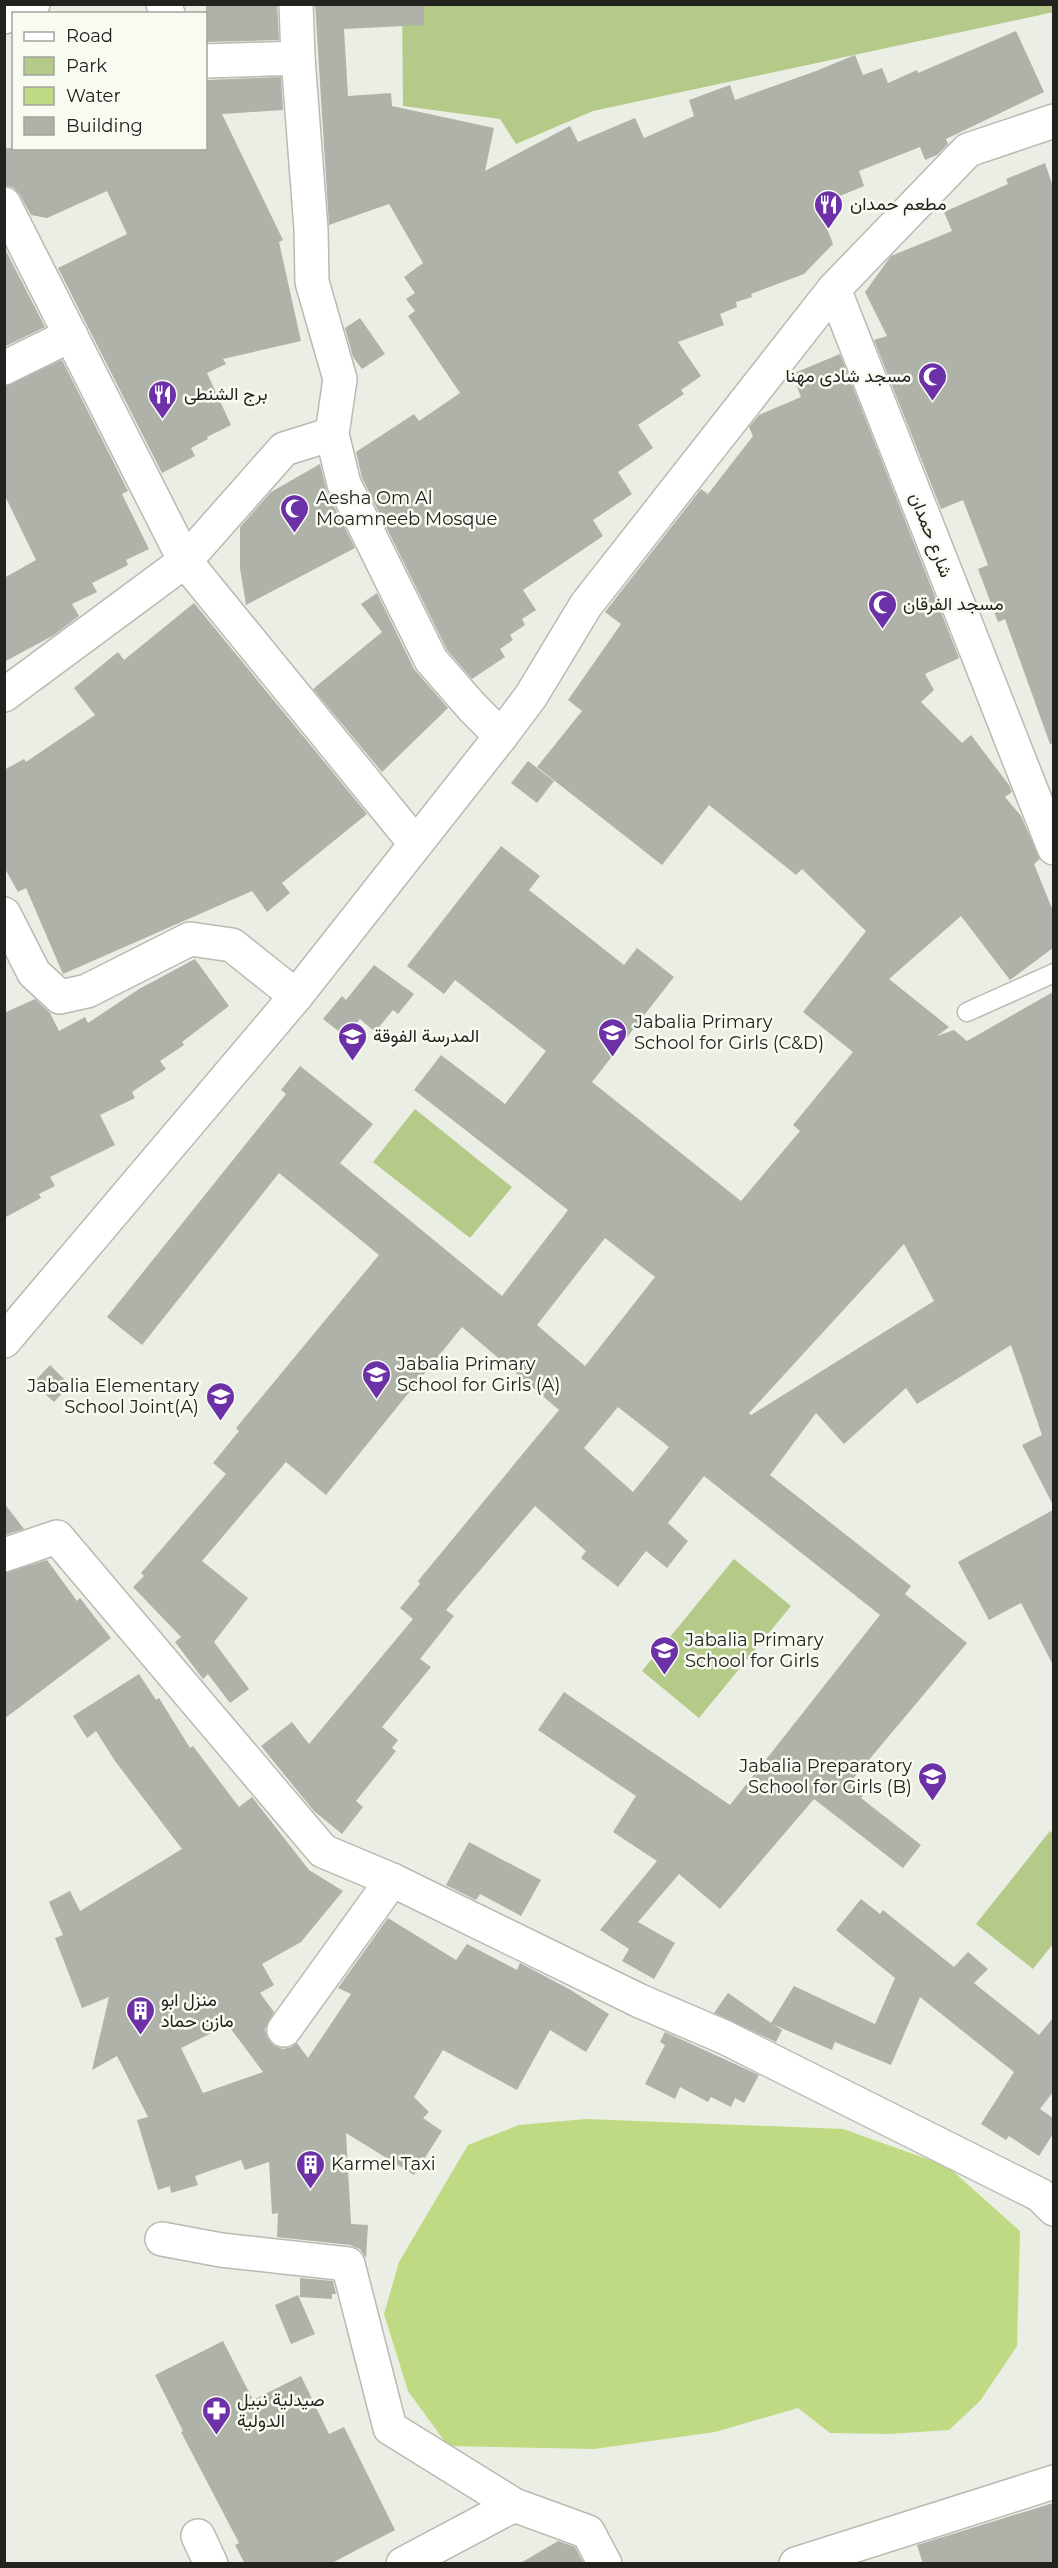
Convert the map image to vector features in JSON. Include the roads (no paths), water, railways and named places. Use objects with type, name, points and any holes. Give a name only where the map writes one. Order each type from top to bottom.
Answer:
[{"type":"street","points":[[15,12],[33,4]]},
{"type":"street","points":[[296,4],[311,229],[312,282],[340,379],[333,434],[344,483],[432,660],[472,707],[501,736]]},
{"type":"street","points":[[207,61],[298,58]]},
{"type":"street","points":[[4,1341],[296,996],[531,696],[586,605],[834,289],[968,150],[1053,121]]},
{"type":"street","points":[[4,204],[185,561],[415,843]]},
{"type":"street","name":"شارع حمدان","points":[[834,289],[1053,848]]},
{"type":"street","points":[[4,368],[71,335]]},
{"type":"street","points":[[4,694],[185,561],[284,449],[333,434]]},
{"type":"street","points":[[4,914],[34,973],[60,997],[87,991],[190,939],[232,945],[296,996]]},
{"type":"street","points":[[4,1555],[57,1537],[324,1851],[392,1880],[640,2001],[724,2037],[1049,2197]]},
{"type":"street","points":[[284,2030],[392,1880]]},
{"type":"street","points":[[162,2239],[221,2250],[348,2264],[390,2428],[514,2505],[588,2532],[605,2564]]},
{"type":"street","points":[[796,2564],[1053,2482]]},
{"type":"street","points":[[402,2564],[514,2505]]},
{"type":"lane","points":[[967,1012],[1053,973]]},
{"type":"water","points":[[586,2119],[843,2129],[947,2166],[1020,2231],[1017,2346],[980,2401],[949,2430],[889,2434],[830,2433],[798,2408],[715,2432],[594,2449],[448,2446],[408,2391],[384,2314],[399,2262],[468,2145],[519,2125]]},
{"type":"place","name":"مطعم حمدان","points":[[829,230]]},
{"type":"place","name":"مسجد شادى مهنا","points":[[932,402]]},
{"type":"place","name":"برج الشنطى","points":[[163,420]]},
{"type":"place","name":"Aesha Om Al Moamneeb Mosque","points":[[295,534]]},
{"type":"place","name":"مسجد الفرقان","points":[[882,630]]},
{"type":"place","name":"Jabalia Primary School for Girls (C&D)","points":[[613,1058]]},
{"type":"place","name":"المدرسة الفوقة","points":[[352,1062]]},
{"type":"place","name":"Jabalia Primary School for Girls (A)","points":[[376,1400]]},
{"type":"place","name":"Jabalia Elementary School Joint(A)","points":[[220,1422]]},
{"type":"place","name":"Jabalia Primary School for Girls","points":[[664,1676]]},
{"type":"place","name":"Jabalia Preparatory School for Girls (B)","points":[[933,1802]]},
{"type":"place","name":"منزل ابو مازن حماد","points":[[140,2036]]},
{"type":"place","name":"Karmel Taxi","points":[[310,2190]]},
{"type":"place","name":"صيدلية نبيل الدولية","points":[[216,2436]]}]
